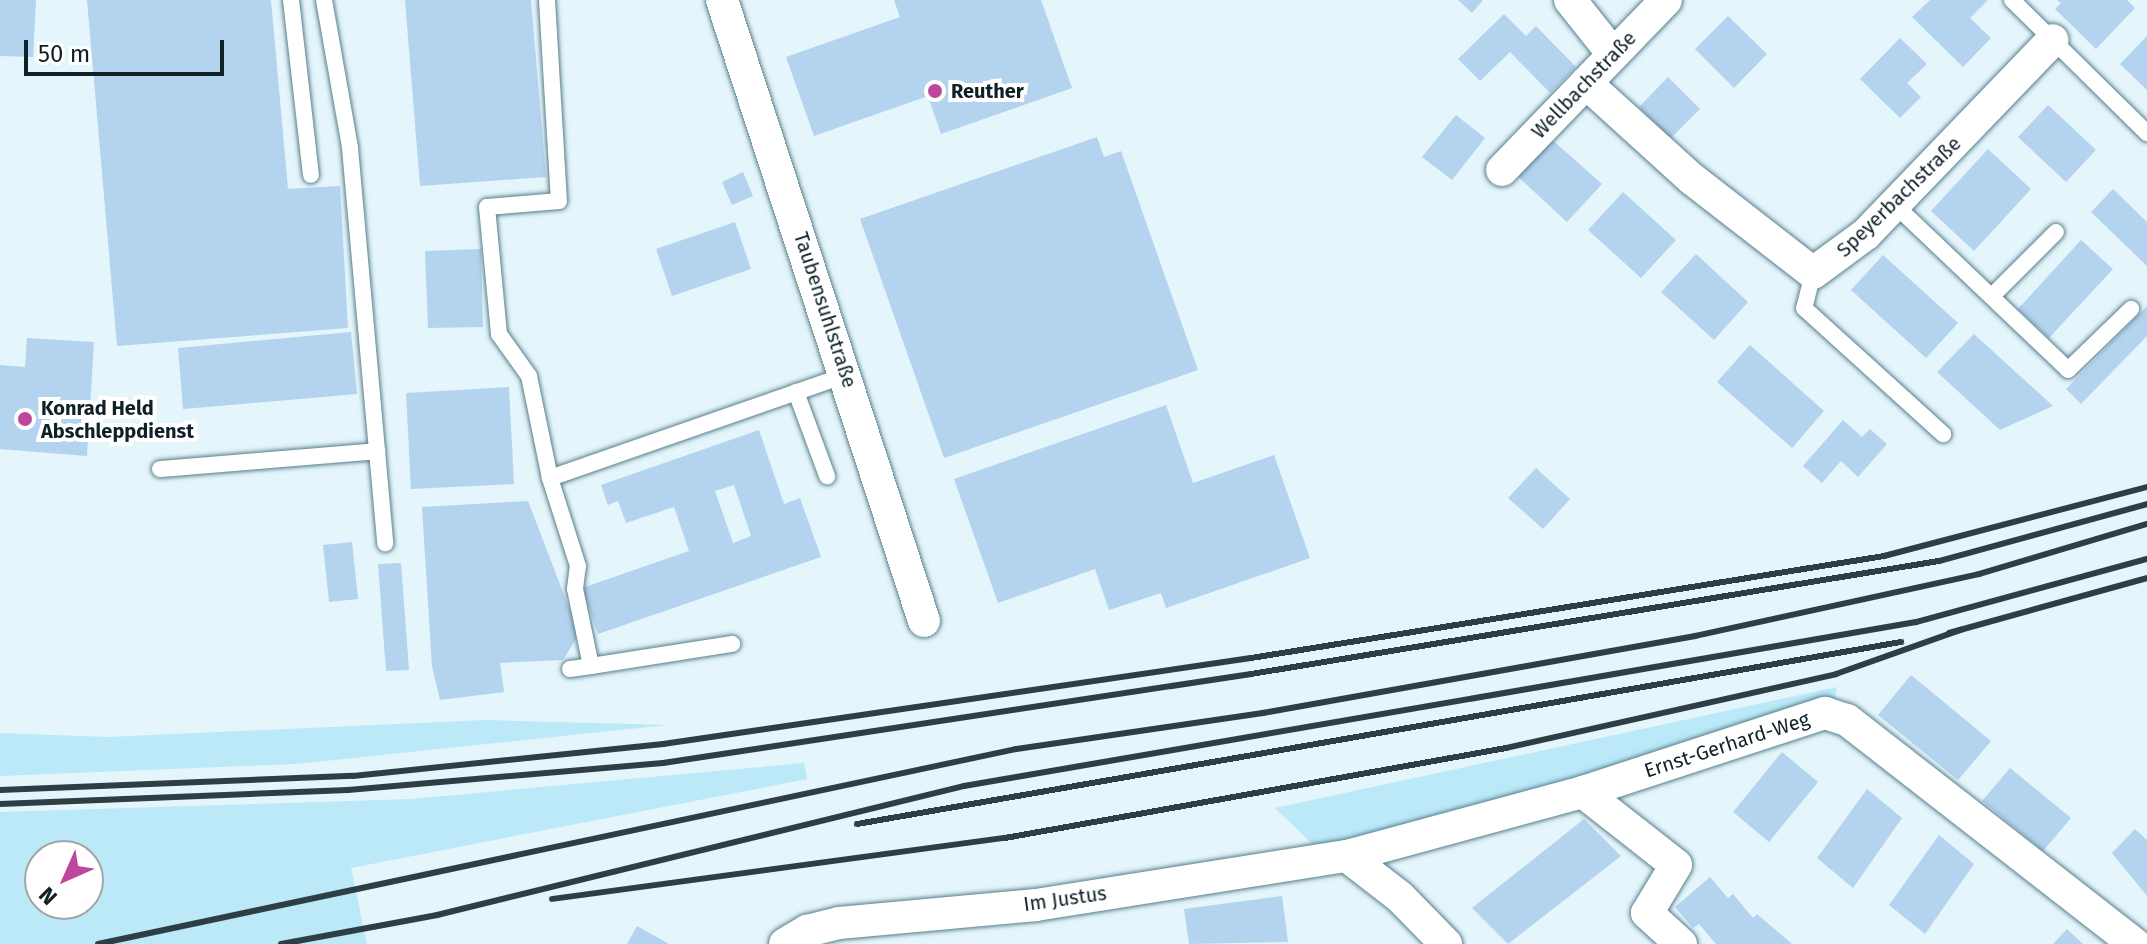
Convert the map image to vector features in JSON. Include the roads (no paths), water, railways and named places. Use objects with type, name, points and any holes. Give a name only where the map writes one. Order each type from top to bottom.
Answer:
[{"type":"street","name":"Taubensuhlstraße","points":[[722,0],[924,621]]},
{"type":"street","points":[[1570,0],[1613,54]]},
{"type":"street","name":"Wellbachstraße","points":[[1502,170],[1666,0]]},
{"type":"street","name":"Speyerbachstraße","points":[[1813,273],[1840,258],[1895,205],[2053,40]]},
{"type":"street","points":[[1586,83],[1692,179],[1813,273]]},
{"type":"street","name":"Ernst-Gerhard-Weg","points":[[1347,856],[1583,792],[1825,713],[1847,720],[2135,944]]},
{"type":"street","points":[[1583,792],[1676,865],[1647,913],[1681,944]]},
{"type":"street","points":[[1347,856],[1400,897],[1446,944]]},
{"type":"street","name":"Im Justus","points":[[785,944],[807,931],[839,923],[1036,905],[1347,856]]},
{"type":"lane","points":[[291,0],[311,175]]},
{"type":"lane","points":[[324,0],[350,148],[385,543]]},
{"type":"lane","points":[[547,0],[559,201],[487,207],[499,334],[529,376],[550,478],[578,566],[575,589],[591,666]]},
{"type":"lane","points":[[2012,0],[2147,133]]},
{"type":"lane","points":[[1895,205],[1993,295],[2068,370],[2131,309]]},
{"type":"lane","points":[[1993,295],[2056,232]]},
{"type":"lane","points":[[1813,273],[1804,308],[1943,434]]},
{"type":"lane","points":[[550,478],[845,375]]},
{"type":"lane","points":[[796,392],[827,476]]},
{"type":"lane","points":[[160,469],[377,451]]},
{"type":"lane","points":[[570,669],[732,644]]},
{"type":"railway","points":[[0,790],[353,776],[663,744],[1251,658],[1884,556],[2147,487]]},
{"type":"railway","points":[[0,804],[348,790],[663,763],[1251,674],[1939,561],[2147,504]]},
{"type":"railway","points":[[98,944],[1016,749],[1263,713],[1695,636],[1979,574],[2147,524]]},
{"type":"railway","points":[[281,944],[437,915],[964,786],[1916,622],[2147,559]]},
{"type":"railway","points":[[1949,633],[2147,578]]},
{"type":"railway","points":[[552,899],[1005,838],[1506,748],[1836,674],[1960,630]]},
{"type":"railway","points":[[857,824],[1901,642]]},
{"type":"place","name":"Reuther","points":[[935,91]]},
{"type":"place","name":"Konrad Held Abschleppdienst","points":[[25,419]]}]
